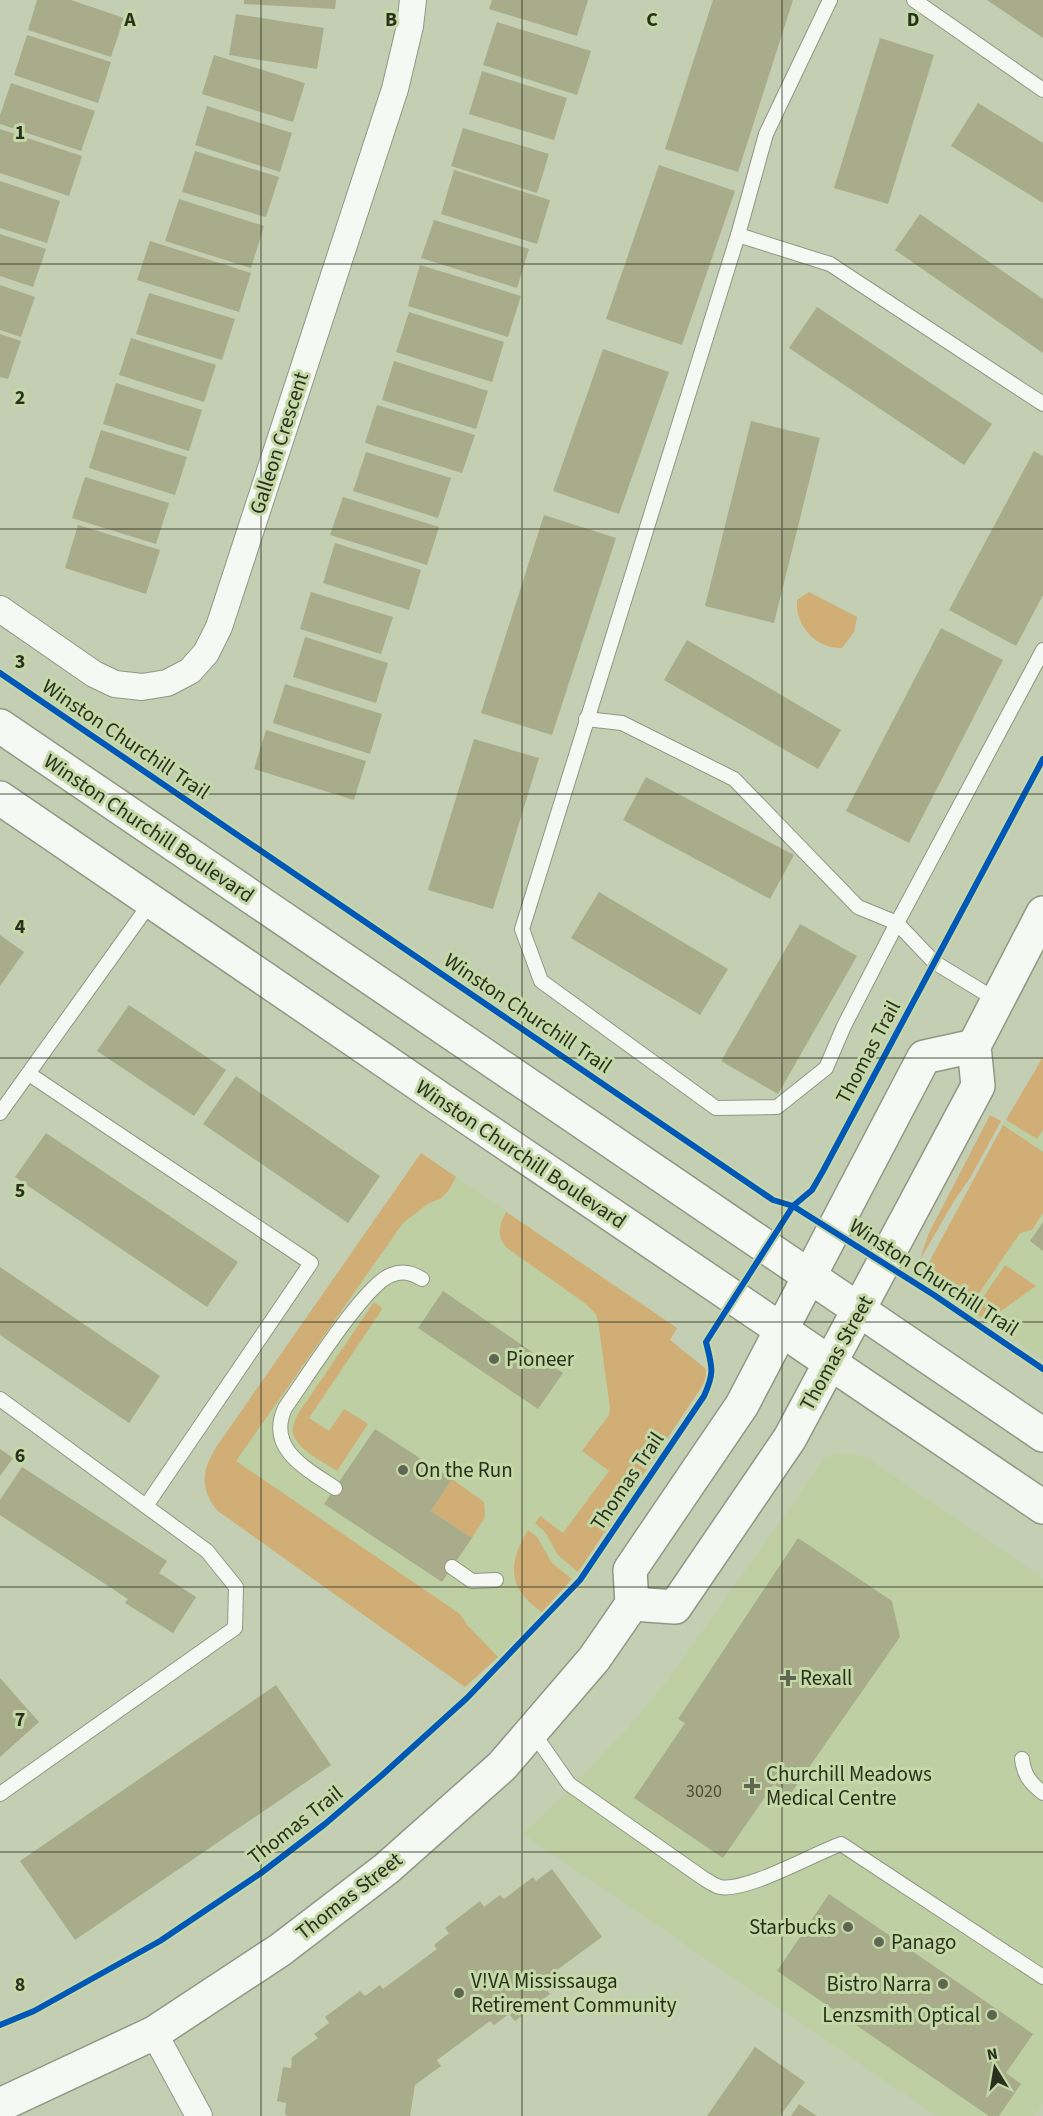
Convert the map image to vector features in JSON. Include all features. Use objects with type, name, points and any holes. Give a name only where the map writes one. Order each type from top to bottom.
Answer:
[{"type":"main road","name":"Winston Churchill Boulevard","points":[[0,726],[1043,1435]]},
{"type":"main road","name":"Winston Churchill Boulevard","points":[[0,798],[1043,1507]]},
{"type":"main road","points":[[632,1604],[630,1570],[742,1405],[924,1058],[974,1046],[1043,913]]},
{"type":"main road","name":"Thomas Street","points":[[0,2105],[154,2033],[280,1950],[386,1869],[502,1766],[594,1659],[632,1604],[675,1607],[790,1438],[859,1311],[978,1086],[974,1046]]},
{"type":"street","name":"Galleon Crescent","points":[[0,609],[94,674],[115,684],[142,687],[167,683],[190,671],[206,653],[219,627],[395,89],[410,26],[413,0]]},
{"type":"street","points":[[154,2033],[199,2116]]},
{"type":"lane","points":[[830,0],[766,134],[738,235],[522,929],[541,981],[716,1108],[777,1107],[826,1068],[844,1026],[897,923],[1043,650]]},
{"type":"lane","points":[[914,0],[1043,90]]},
{"type":"lane","points":[[738,235],[830,264],[1043,404]]},
{"type":"lane","points":[[586,719],[622,723],[734,779],[858,907],[897,923],[934,962],[998,1001]]},
{"type":"lane","points":[[0,1113],[151,902]]},
{"type":"lane","points":[[29,1074],[310,1263],[146,1506]]},
{"type":"lane","points":[[335,1488],[295,1461],[285,1446],[280,1431],[280,1418],[361,1301],[376,1284],[392,1274],[402,1272],[414,1274],[422,1279]]},
{"type":"lane","points":[[0,1400],[207,1551],[236,1587],[235,1628],[0,1794]]},
{"type":"lane","points":[[452,1567],[472,1581],[496,1580]]},
{"type":"lane","points":[[532,1731],[569,1784],[703,1878],[720,1887],[736,1886],[772,1875],[841,1844],[1043,1977]]},
{"type":"lane","points":[[1022,1759],[1023,1771],[1030,1783],[1043,1793]]},
{"type":"shaded area","points":[[809,592],[857,617],[854,632],[842,648],[824,645],[809,634],[804,627],[797,610],[797,600]]},
{"type":"shaded area","points":[[1043,1057],[1043,1359],[931,1283],[927,1266],[1003,1125]]},
{"type":"shaded area","points":[[1043,1057],[1043,1130],[1037,1139],[1006,1120]]},
{"type":"shaded area","points":[[990,1115],[1001,1121],[970,1178],[920,1260],[928,1235]]},
{"type":"shaded area","points":[[1003,1125],[1043,1152],[1043,1213],[1032,1230],[1020,1233],[969,1308],[931,1283],[927,1266]]},
{"type":"shaded area","points":[[421,1153],[677,1328],[670,1340],[706,1369],[707,1379],[578,1572],[498,1657],[465,1687],[218,1511],[209,1501],[205,1483],[205,1471],[217,1446]]},
{"type":"shaded area","points":[[421,1153],[456,1177],[449,1190],[440,1199],[429,1203],[403,1223],[236,1461],[460,1614],[467,1625],[498,1657],[465,1687],[218,1511],[205,1487],[208,1463],[217,1446]]},
{"type":"shaded area","points":[[506,1212],[677,1328],[670,1340],[706,1369],[707,1379],[578,1572],[558,1555],[545,1532],[535,1523],[540,1516],[563,1533],[609,1471],[582,1451],[609,1415],[610,1408],[598,1321],[596,1314],[586,1304],[507,1248],[500,1235]]},
{"type":"shaded area","points":[[1005,1265],[1036,1286],[987,1321],[973,1312]]},
{"type":"shaded area","points":[[374,1302],[382,1308],[381,1311],[309,1418],[329,1431],[344,1409],[368,1424],[337,1471],[300,1445],[293,1433],[293,1425],[298,1414]]},
{"type":"shaded area","points":[[843,1453],[867,1458],[1043,1578],[1043,2103],[1034,2116],[937,2116],[523,1834],[627,1729],[667,1681],[822,1462],[826,1457]]},
{"type":"shaded area","points":[[452,1479],[484,1502],[485,1517],[472,1538],[431,1511]]},
{"type":"shaded area","points":[[528,1530],[537,1537],[552,1563],[572,1579],[542,1612],[523,1594],[514,1575],[517,1554]]},
{"type":"building","points":[[37,0],[71,0],[124,18],[111,57],[28,30]]},
{"type":"building","points":[[244,0],[336,0],[335,9],[244,4]]},
{"type":"building","points":[[492,0],[588,0],[577,36],[489,9]]},
{"type":"building","points":[[713,0],[793,0],[738,172],[665,149]]},
{"type":"building","points":[[987,0],[1043,0],[1043,38]]},
{"type":"building","points":[[236,14],[324,28],[317,69],[229,55]]},
{"type":"building","points":[[497,22],[591,51],[577,95],[483,65]]},
{"type":"building","points":[[27,35],[111,62],[98,103],[14,75]]},
{"type":"building","points":[[880,38],[934,55],[888,204],[834,188]]},
{"type":"building","points":[[214,55],[305,83],[293,122],[202,94]]},
{"type":"building","points":[[482,71],[567,98],[554,140],[469,114]]},
{"type":"building","points":[[11,83],[95,111],[81,151],[0,124],[0,115]]},
{"type":"building","points":[[978,103],[1043,143],[1043,203],[951,146]]},
{"type":"building","points":[[207,106],[292,133],[280,172],[195,145]]},
{"type":"building","points":[[463,128],[549,154],[537,193],[451,166]]},
{"type":"building","points":[[0,129],[82,156],[69,196],[0,173]]},
{"type":"building","points":[[195,151],[279,177],[266,217],[182,192]]},
{"type":"building","points":[[659,165],[735,191],[682,345],[606,319]]},
{"type":"building","points":[[454,170],[550,200],[537,244],[441,214]]},
{"type":"building","points":[[0,181],[60,201],[47,243],[0,228]]},
{"type":"building","points":[[179,199],[264,226],[251,268],[165,241]]},
{"type":"building","points":[[920,214],[1043,299],[1043,353],[895,250]]},
{"type":"building","points":[[434,220],[529,249],[517,288],[421,258]]},
{"type":"building","points":[[0,234],[46,249],[33,287],[0,276]]},
{"type":"building","points":[[150,241],[251,273],[239,312],[137,280]]},
{"type":"building","points":[[420,265],[521,296],[508,337],[408,306]]},
{"type":"building","points":[[0,285],[35,297],[21,337],[0,330]]},
{"type":"building","points":[[149,293],[235,319],[222,360],[136,334]]},
{"type":"building","points":[[817,307],[992,424],[964,465],[789,348]]},
{"type":"building","points":[[409,312],[504,342],[492,382],[396,352]]},
{"type":"building","points":[[0,334],[21,341],[8,379],[0,377]]},
{"type":"building","points":[[131,338],[216,365],[204,402],[119,375]]},
{"type":"building","points":[[603,349],[669,372],[619,514],[553,491]]},
{"type":"building","points":[[394,361],[488,391],[476,429],[382,400]]},
{"type":"building","points":[[116,383],[202,410],[189,451],[103,424]]},
{"type":"building","points":[[377,405],[475,435],[462,473],[365,443]]},
{"type":"building","points":[[751,421],[820,438],[774,623],[705,606]]},
{"type":"building","points":[[101,430],[187,457],[175,495],[89,468]]},
{"type":"building","points":[[1034,451],[1043,456],[1043,595],[1016,646],[949,610]]},
{"type":"building","points":[[366,452],[451,478],[438,518],[353,491]]},
{"type":"building","points":[[85,477],[169,503],[156,544],[72,518]]},
{"type":"building","points":[[343,497],[439,527],[427,565],[330,535]]},
{"type":"building","points":[[544,515],[616,538],[552,735],[481,713]]},
{"type":"building","points":[[78,525],[160,550],[146,594],[65,568]]},
{"type":"building","points":[[335,543],[421,570],[409,610],[323,583]]},
{"type":"building","points":[[311,592],[393,617],[381,654],[300,629]]},
{"type":"building","points":[[941,628],[1003,660],[909,843],[846,811]]},
{"type":"building","points":[[305,637],[388,663],[376,703],[293,677]]},
{"type":"building","points":[[687,640],[841,730],[818,769],[664,680]]},
{"type":"building","points":[[285,684],[382,714],[370,754],[273,723]]},
{"type":"building","points":[[266,730],[366,761],[354,800],[254,769]]},
{"type":"building","points":[[474,739],[539,758],[493,909],[428,890]]},
{"type":"building","points":[[646,777],[794,855],[770,899],[623,820]]},
{"type":"building","points":[[599,892],[728,969],[700,1015],[571,938]]},
{"type":"building","points":[[800,924],[857,956],[778,1094],[721,1061]]},
{"type":"building","points":[[0,935],[24,952],[0,986]]},
{"type":"building","points":[[129,1005],[226,1070],[194,1116],[97,1051]]},
{"type":"building","points":[[236,1076],[380,1176],[348,1223],[203,1124]]},
{"type":"building","points":[[46,1133],[238,1262],[207,1307],[15,1177]]},
{"type":"building","points":[[1043,1222],[1043,1251],[1030,1241]]},
{"type":"building","points":[[0,1267],[160,1376],[129,1423],[0,1335]]},
{"type":"building","points":[[443,1291],[563,1373],[538,1409],[418,1328]]},
{"type":"building","points":[[375,1429],[452,1479],[431,1511],[472,1538],[442,1582],[324,1504]]},
{"type":"building","points":[[0,1449],[13,1458],[0,1476]]},
{"type":"building","points":[[22,1467],[167,1561],[159,1573],[196,1597],[173,1633],[125,1603],[128,1599],[0,1515],[0,1500]]},
{"type":"building","name":"Rexall","points":[[798,1538],[892,1601],[900,1637],[789,1796],[774,1784],[723,1858],[634,1798],[685,1723],[678,1719]]},
{"type":"building","points":[[0,1678],[39,1722],[0,1757]]},
{"type":"building","points":[[276,1685],[331,1765],[75,1940],[20,1861]]},
{"type":"building","name":"V!VA Mississauga Retirement Community","points":[[552,1869],[602,1937],[557,1970],[560,1975],[545,1987],[550,1994],[515,2021],[509,2014],[494,2025],[490,2021],[437,2060],[441,2066],[415,2085],[410,2116],[287,2116],[285,2114],[286,2103],[277,2101],[283,2067],[291,2068],[292,2057],[318,2038],[314,2034],[329,2023],[325,2017],[360,1991],[365,1996],[380,1985],[383,1989],[437,1949],[434,1945],[449,1933],[445,1928],[480,1901],[484,1907],[500,1895],[504,1899],[533,1877],[536,1881]]},
{"type":"building","points":[[829,1894],[1033,2034],[1006,2073],[1021,2084],[999,2116],[989,2116],[777,1971]]},
{"type":"building","points":[[755,2047],[805,2082],[780,2116],[707,2116]]},
{"type":"building","points":[[799,2104],[817,2116],[791,2116]]},
{"type":"cycle path","name":"Winston Churchill Trail","points":[[0,673],[773,1200],[793,1206],[934,1295],[1043,1369]]},
{"type":"cycle path","name":"Thomas Trail","points":[[0,2025],[34,2011],[160,1941],[261,1873],[325,1824],[467,1698],[580,1580],[704,1396],[710,1381],[711,1369],[706,1342],[793,1206],[812,1190],[823,1171],[1043,759]]},
{"type":"place","name":"Pioneer","points":[[494,1359]]},
{"type":"place","name":"On the Run","points":[[403,1470]]},
{"type":"place","name":"Rexall","points":[[788,1678]]},
{"type":"place","name":"Churchill Meadows Medical Centre","points":[[752,1786]]},
{"type":"place","name":"Starbucks","points":[[848,1927]]},
{"type":"place","name":"Panago","points":[[879,1942]]},
{"type":"place","name":"Bistro Narra","points":[[943,1984]]},
{"type":"place","name":"V!VA Mississauga Retirement Community","points":[[459,1993]]},
{"type":"place","name":"Lenzsmith Optical","points":[[992,2015]]}]
